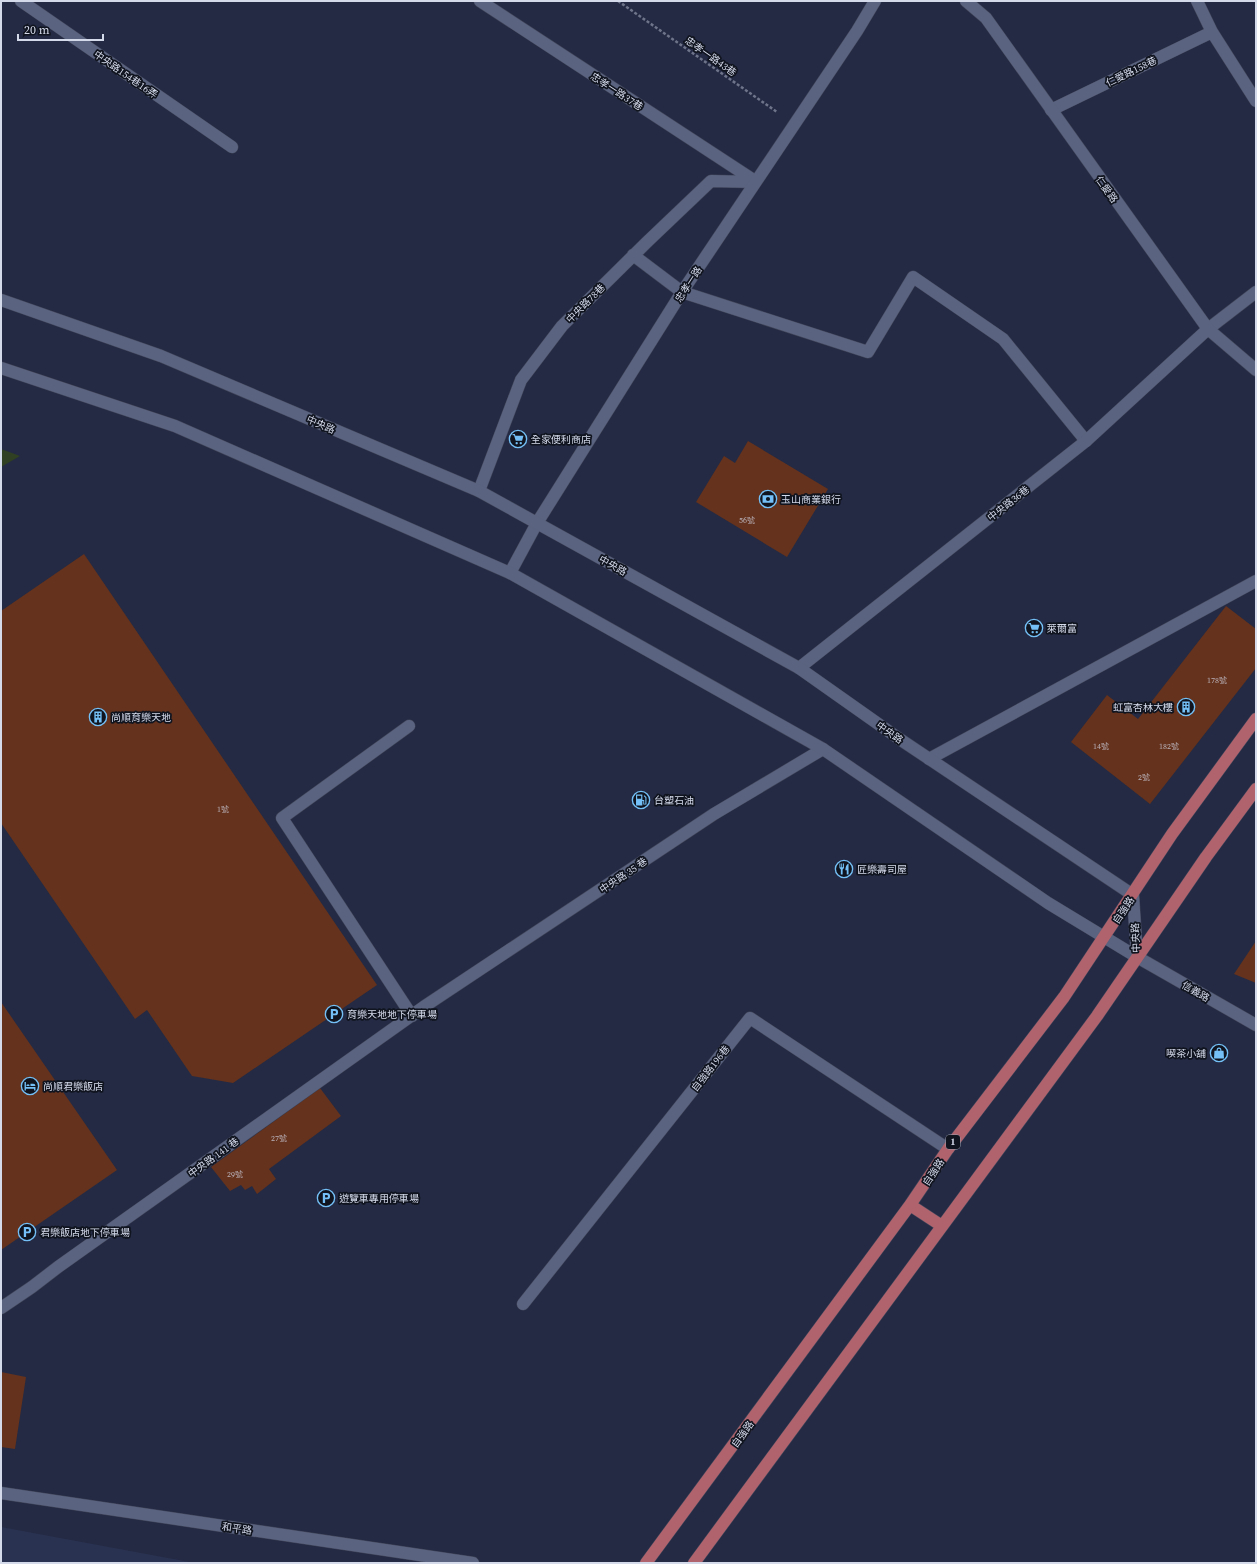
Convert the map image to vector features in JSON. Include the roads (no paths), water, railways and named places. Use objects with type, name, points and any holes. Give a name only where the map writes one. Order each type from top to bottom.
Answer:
[{"type":"main road","name":"自強路","points":[[646,1563],[910,1205],[948,1149],[1064,997],[1172,834],[1256,719]]},
{"type":"main road","points":[[694,1563],[1098,1016],[1206,857],[1256,789]]},
{"type":"main road","points":[[910,1205],[942,1226]]},
{"type":"street","name":"中央路154巷16弄","points":[[21,1],[232,147]]},
{"type":"street","name":"忠孝一路37巷","points":[[480,1],[755,182]]},
{"type":"street","name":"忠孝一路","points":[[510,572],[537,523],[682,292],[857,31],[875,1]]},
{"type":"street","name":"仁愛路","points":[[966,1],[986,18],[1208,329],[1256,370]]},
{"type":"street","points":[[1197,1],[1212,32],[1256,101]]},
{"type":"street","name":"仁愛路158巷","points":[[1051,110],[1212,32]]},
{"type":"street","name":"中央路78巷","points":[[479,491],[521,380],[562,326],[633,255],[711,181],[755,182]]},
{"type":"street","points":[[633,255],[682,292],[868,352],[913,277],[1003,338],[1086,441]]},
{"type":"street","name":"中央路36巷","points":[[799,668],[1086,441],[1208,329],[1256,292]]},
{"type":"street","name":"中央路","points":[[1,300],[161,356],[479,491],[799,668],[929,759],[1133,895],[1137,957]]},
{"type":"street","name":"中央路","points":[[1,368],[175,426],[510,572],[823,749],[1048,903],[1137,957]]},
{"type":"street","points":[[929,759],[1256,581]]},
{"type":"street","points":[[409,726],[282,818],[412,1016]]},
{"type":"street","name":"中央路 35 巷","points":[[425,1006],[714,814],[823,749]]},
{"type":"street","name":"信義路","points":[[1137,957],[1256,1025]]},
{"type":"street","name":"中央路 141 巷","points":[[1,1308],[425,1006]]},
{"type":"street","name":"自強路196巷","points":[[523,1304],[750,1018],[948,1149]]},
{"type":"street","name":"和平路","points":[[1,1493],[472,1563]]},
{"type":"place","name":"全家便利商店","points":[[518,439]]},
{"type":"place","name":"玉山商業銀行","points":[[768,499]]},
{"type":"place","name":"萊爾富","points":[[1034,628]]},
{"type":"place","name":"虹富杏林大樓","points":[[1186,707]]},
{"type":"place","name":"尚順育樂天地","points":[[98,717]]},
{"type":"place","name":"台塑石油","points":[[641,800]]},
{"type":"place","name":"匠樂壽司屋","points":[[844,869]]},
{"type":"place","name":"育樂天地地下停車場","points":[[334,1014]]},
{"type":"place","name":"喫茶小舖","points":[[1219,1053]]},
{"type":"place","name":"尚順君樂飯店","points":[[30,1086]]},
{"type":"place","name":"遊覽車專用停車場","points":[[326,1198]]},
{"type":"place","name":"君樂飯店地下停車場","points":[[27,1232]]}]
